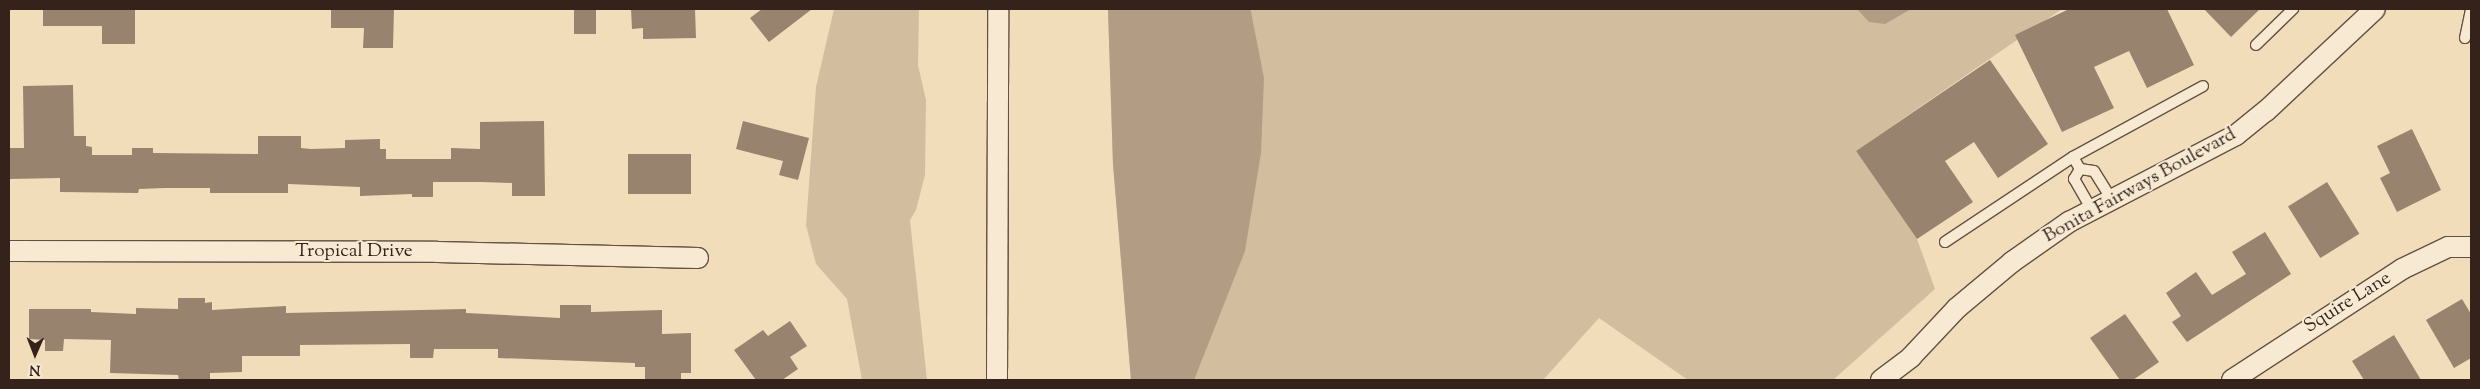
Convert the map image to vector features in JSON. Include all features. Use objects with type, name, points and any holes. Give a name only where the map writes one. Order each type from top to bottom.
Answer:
[{"type":"street","points":[[997,380],[998,9]]},
{"type":"street","name":"Bonita Fairways Boulevard","points":[[1880,380],[1911,357],[1957,308],[2012,262],[2092,210],[2236,135],[2266,111],[2375,9]]},
{"type":"street","name":"Squire Lane","points":[[2232,380],[2402,269],[2448,247],[2471,247]]},
{"type":"street","name":"Tropical Drive","points":[[9,251],[428,252],[698,258]]},
{"type":"lane","points":[[2256,45],[2293,9]]},
{"type":"lane","points":[[2465,38],[2471,9]]},
{"type":"lane","points":[[1945,242],[2074,157],[2203,86]]},
{"type":"lane","points":[[2074,157],[2080,169]]},
{"type":"lane","points":[[2080,169],[2094,170],[2112,200]]},
{"type":"lane","points":[[2080,169],[2074,179],[2092,210]]},
{"type":"shaded area","points":[[834,9],[919,9],[918,65],[926,100],[925,175],[916,210],[910,220],[927,380],[862,380],[847,299],[816,264],[806,225],[816,87]]},
{"type":"shaded area","points":[[1108,9],[2062,9],[1856,151],[1917,239],[1935,289],[1833,380],[1688,380],[1599,318],[1543,380],[1131,380],[1113,164]]},
{"type":"shaded area","points":[[1108,9],[1250,9],[1251,12],[1264,78],[1261,153],[1245,251],[1194,380],[1131,380],[1113,164]]},
{"type":"shaded area","points":[[1857,9],[1911,9],[1885,24],[1869,22]]},
{"type":"building","points":[[43,9],[135,9],[135,44],[102,44],[102,26],[43,26]]},
{"type":"building","points":[[331,9],[394,9],[393,48],[363,48],[364,28],[331,28]]},
{"type":"building","points":[[574,9],[596,9],[596,34],[574,34]]},
{"type":"building","points":[[631,9],[695,9],[696,38],[643,39],[643,28],[632,29]]},
{"type":"building","points":[[762,9],[812,9],[769,42],[750,18]]},
{"type":"building","points":[[2069,9],[2167,9],[2194,65],[2147,88],[2129,51],[2094,67],[2114,108],[2062,132],[2015,35]]},
{"type":"building","points":[[2204,9],[2260,9],[2231,37]]},
{"type":"building","points":[[1990,60],[2048,144],[1998,178],[1974,142],[1945,161],[1973,202],[1917,239],[1856,151]]},
{"type":"building","points":[[73,85],[74,136],[86,136],[86,146],[92,147],[92,155],[132,155],[132,148],[153,148],[153,153],[258,154],[258,136],[301,136],[301,148],[345,148],[345,140],[380,139],[380,149],[386,149],[386,159],[451,159],[451,148],[480,149],[480,122],[544,121],[545,196],[512,196],[512,183],[481,182],[433,182],[433,197],[412,197],[412,194],[360,196],[360,187],[288,184],[288,193],[210,193],[210,188],[139,189],[138,193],[60,192],[60,178],[9,179],[9,148],[24,148],[23,86]]},
{"type":"building","points":[[743,121],[809,138],[798,180],[779,175],[783,161],[736,149]]},
{"type":"building","points":[[2412,129],[2441,190],[2397,212],[2380,178],[2390,173],[2377,146]]},
{"type":"building","points":[[628,154],[691,154],[691,194],[628,194]]},
{"type":"building","points":[[2327,182],[2359,234],[2320,258],[2288,206]]},
{"type":"building","points":[[2265,232],[2291,274],[2187,342],[2172,322],[2181,316],[2166,293],[2196,272],[2212,295],[2246,274],[2232,252]]},
{"type":"building","points":[[178,298],[205,298],[205,303],[212,302],[212,310],[286,306],[286,313],[466,309],[466,313],[560,318],[560,305],[591,305],[591,312],[662,310],[662,334],[691,333],[691,373],[681,373],[681,380],[645,380],[645,367],[635,367],[635,363],[498,358],[498,349],[434,349],[433,358],[410,358],[410,344],[300,345],[300,356],[242,356],[242,372],[210,373],[210,380],[179,380],[178,375],[110,373],[111,340],[64,339],[63,351],[45,351],[45,340],[29,339],[29,309],[91,309],[91,312],[136,314],[136,308],[178,309]]},
{"type":"building","points":[[2462,299],[2471,314],[2471,358],[2454,368],[2426,320]]},
{"type":"building","points":[[2125,314],[2159,362],[2133,380],[2120,380],[2090,338]]},
{"type":"building","points":[[790,321],[807,346],[790,357],[798,369],[782,380],[756,380],[734,350],[763,330],[768,336]]},
{"type":"building","points":[[2394,335],[2421,380],[2364,380],[2352,361]]}]
